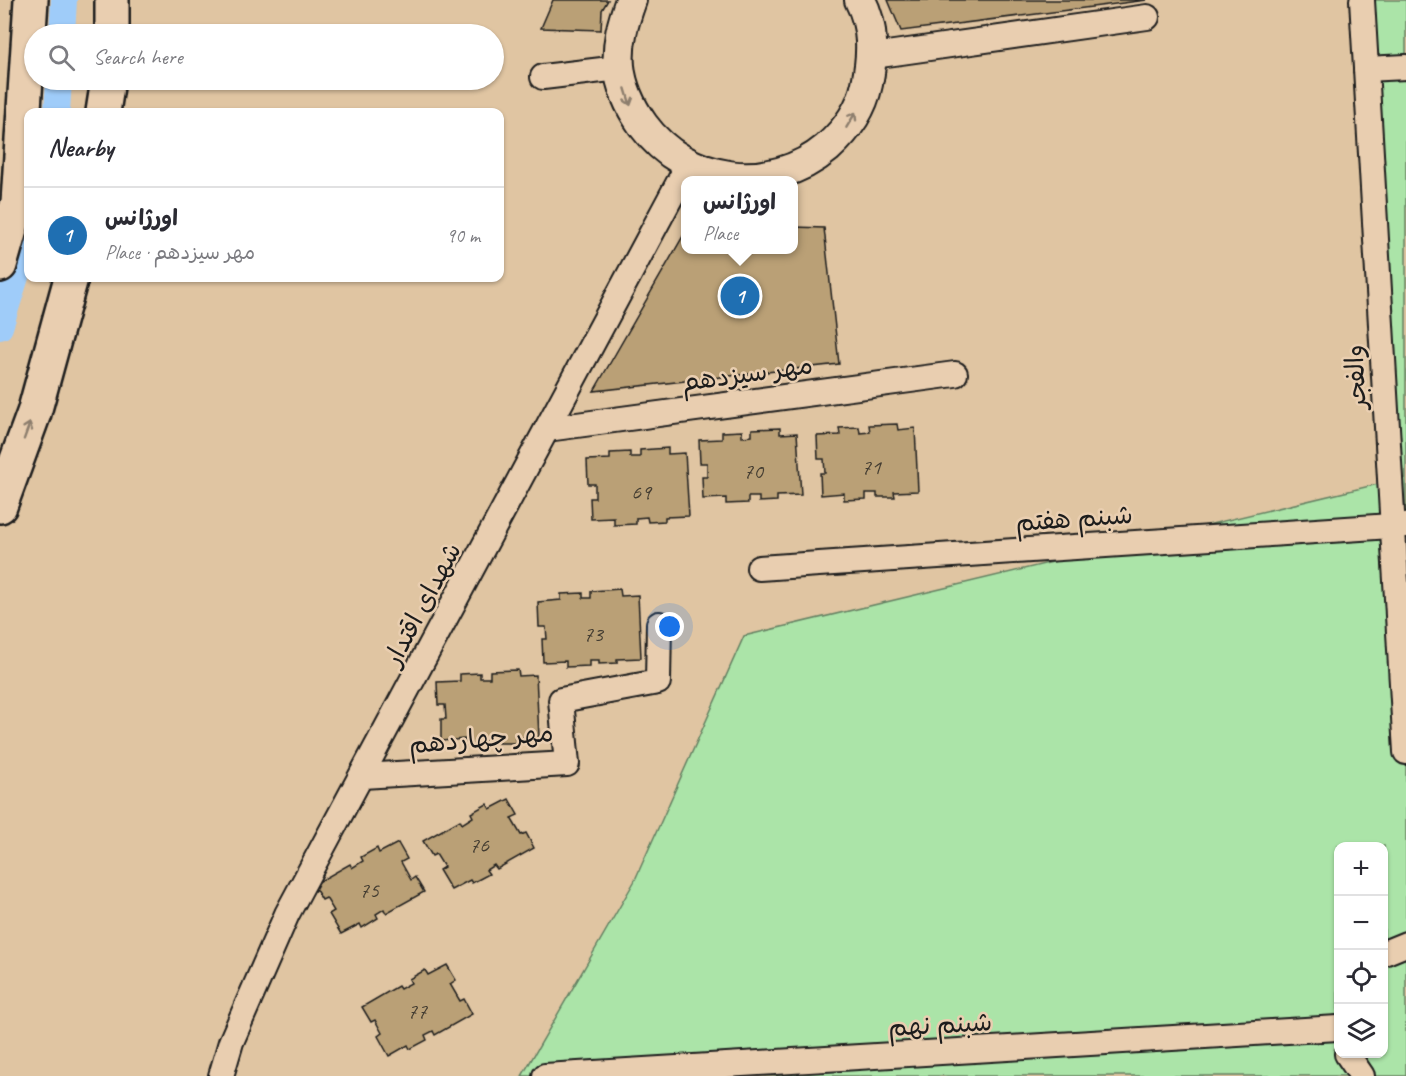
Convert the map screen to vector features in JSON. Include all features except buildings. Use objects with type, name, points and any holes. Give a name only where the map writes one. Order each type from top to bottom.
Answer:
[{"type":"main road","points":[[29,24],[31,0]]},
{"type":"main road","points":[[112,0],[112,24]]},
{"type":"main road","points":[[24,108],[25,90]]},
{"type":"main road","points":[[104,108],[106,90]]},
{"type":"main road","points":[[0,265],[18,202],[24,109]]},
{"type":"main road","points":[[0,506],[34,412],[69,282]]},
{"type":"street","points":[[631,0],[621,27],[619,68],[631,107],[655,141],[688,165],[723,176]]},
{"type":"street","points":[[771,176],[811,161],[843,134],[865,98],[873,56],[867,15],[860,0]]},
{"type":"street","name":"والفجر","points":[[1362,0],[1399,526],[1406,752]]},
{"type":"street","points":[[873,56],[1147,17]]},
{"type":"street","points":[[1366,69],[1406,67]]},
{"type":"street","points":[[543,77],[619,68]]},
{"type":"street","name":"شهدای اقتدار","points":[[682,176],[688,165]]},
{"type":"street","name":"شهدای اقتدار","points":[[221,1076],[231,1042],[287,914],[681,178]]},
{"type":"street","name":"مهر سیزدهم","points":[[547,429],[955,374]]},
{"type":"street","name":"شبنم هفتم","points":[[759,568],[1399,526]]},
{"type":"street","name":"مهر چهاردهم","points":[[362,776],[567,764],[561,700],[658,682],[659,624]]},
{"type":"street","points":[[1388,950],[1406,944]]},
{"type":"street","name":"شبنم نهم","points":[[544,1076],[1334,1028]]},
{"type":"street","points":[[1350,1058],[1362,1076]]},
{"type":"green space","points":[[1366,0],[1406,0],[1406,1076],[522,1076],[634,882],[744,636],[1395,480]]},
{"type":"waterway","points":[[63,24],[64,0]]},
{"type":"waterway","points":[[57,108],[58,90]]},
{"type":"waterway","points":[[0,327],[24,252]]},
{"type":"place","name":"اورژانس","points":[[740,296]]}]
